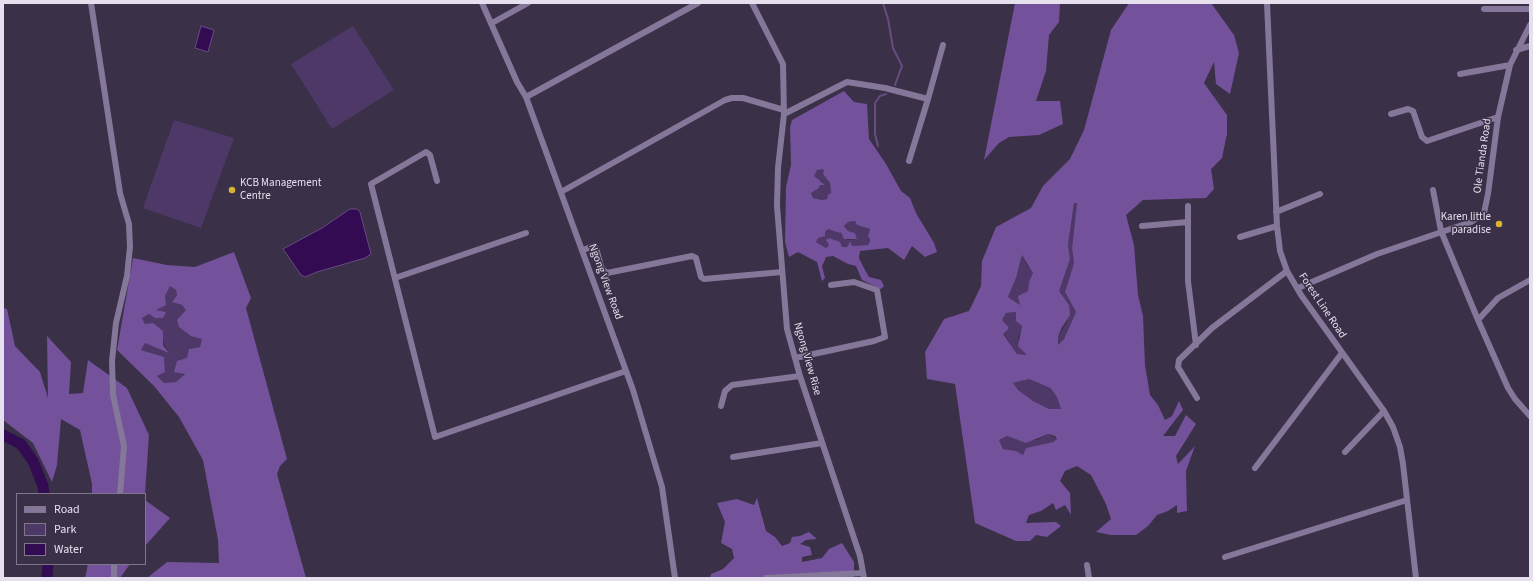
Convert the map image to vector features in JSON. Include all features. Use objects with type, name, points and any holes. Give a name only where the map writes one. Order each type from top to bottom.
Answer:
[{"type":"street","points":[[91,3],[120,193],[129,224],[130,247],[127,276],[116,323],[112,361],[112,388],[124,446],[120,493]]},
{"type":"street","name":"Ngong View Road","points":[[482,3],[517,82],[526,97],[583,250],[645,426],[662,487],[675,578]]},
{"type":"street","points":[[492,23],[528,3]]},
{"type":"street","points":[[526,97],[698,3]]},
{"type":"street","name":"Ngong View Rise","points":[[752,3],[783,64],[784,112],[778,168],[778,206],[787,329],[800,376],[860,556],[863,575]]},
{"type":"street","name":"Forest Line Road","points":[[1267,3],[1276,212],[1280,251],[1287,271],[1342,353],[1384,411],[1393,427],[1400,446],[1416,578]]},
{"type":"street","points":[[1484,9],[1530,9]]},
{"type":"street","name":"Ole Tianda Road","points":[[1298,288],[1377,254],[1471,222],[1484,213],[1490,186],[1498,117],[1510,65],[1516,50],[1530,25]]},
{"type":"street","points":[[909,161],[928,99],[942,45]]},
{"type":"street","points":[[1516,50],[1530,46]]},
{"type":"street","points":[[1460,74],[1510,65]]},
{"type":"street","points":[[561,192],[725,100],[732,98],[743,98],[784,112],[850,82],[928,99]]},
{"type":"street","points":[[1390,114],[1408,109],[1413,111],[1422,137],[1427,141],[1498,117]]},
{"type":"street","points":[[437,181],[430,155],[426,152],[370,184],[435,437],[626,371]]},
{"type":"street","points":[[1433,190],[1441,231],[1478,320],[1508,388],[1515,399],[1530,416]]},
{"type":"street","points":[[1276,212],[1320,194]]},
{"type":"street","points":[[1188,206],[1188,281],[1196,345]]},
{"type":"street","points":[[1142,226],[1188,222]]},
{"type":"street","points":[[1240,237],[1277,226]]},
{"type":"street","points":[[395,278],[526,233]]},
{"type":"street","points":[[583,250],[594,246],[596,248],[602,269],[607,273],[692,256],[696,258],[701,277],[704,279],[782,272]]},
{"type":"street","points":[[1197,398],[1181,372],[1178,363],[1179,360],[1212,328],[1287,271]]},
{"type":"street","points":[[1478,320],[1498,298],[1530,280]]},
{"type":"street","points":[[795,358],[874,341],[885,337],[877,290],[854,282],[831,285]]},
{"type":"street","points":[[1255,468],[1342,353]]},
{"type":"street","points":[[721,406],[725,391],[732,385],[800,376]]},
{"type":"street","points":[[1345,452],[1384,411]]},
{"type":"street","points":[[733,457],[822,443]]},
{"type":"street","points":[[1225,557],[1407,500]]},
{"type":"street","points":[[1087,564],[1088,578]]},
{"type":"street","points":[[114,565],[114,578]]},
{"type":"street","points":[[766,578],[863,575]]},
{"type":"green space","points":[[353,26],[394,90],[332,129],[291,64]]},
{"type":"green space","points":[[174,120],[234,138],[201,228],[143,208]]},
{"type":"green space","points":[[817,169],[824,170],[830,183],[831,194],[827,199],[822,200],[813,198],[811,193],[819,188],[823,181],[817,180],[814,176]]},
{"type":"green space","points":[[1074,203],[1077,203],[1072,248],[1074,263],[1065,292],[1076,312],[1064,339],[1058,345],[1058,337],[1067,322],[1069,305],[1058,291],[1070,259],[1068,245]]},
{"type":"green space","points":[[855,221],[857,225],[870,229],[868,245],[859,247],[851,245],[851,242],[847,247],[829,245],[826,248],[816,242],[817,238],[828,229],[841,231],[847,240],[857,239],[855,233],[848,231],[844,226],[848,222]]},
{"type":"green space","points":[[1022,255],[1027,265],[1034,273],[1029,282],[1028,291],[1020,305],[1008,297],[1016,278]]},
{"type":"green space","points":[[170,286],[176,290],[177,296],[172,301],[182,305],[186,310],[178,320],[203,338],[200,347],[189,349],[185,373],[177,382],[164,383],[157,376],[165,372],[164,357],[141,350],[145,343],[169,352],[162,340],[145,324],[142,318],[149,314],[155,318],[163,318],[166,312],[155,310]]},
{"type":"green space","points":[[1016,312],[1022,326],[1018,339],[1027,355],[1017,354],[1003,333],[1002,320],[1006,313]]},
{"type":"green space","points":[[1029,379],[1049,388],[1057,397],[1061,409],[1049,409],[1033,401],[1018,390],[1012,383]]},
{"type":"green space","points":[[1048,434],[1057,439],[1053,442],[1026,448],[1023,455],[1016,451],[1003,449],[999,440],[1007,436],[1017,440],[1037,440]]},
{"type":"shaded area","points":[[1015,3],[1060,3],[1059,22],[1049,35],[1046,71],[1036,101],[1060,101],[1063,124],[1039,135],[1009,137],[999,143],[984,160]]},
{"type":"shaded area","points":[[1129,3],[1211,3],[1234,35],[1239,53],[1230,94],[1216,84],[1214,62],[1204,83],[1227,115],[1227,134],[1222,158],[1211,169],[1214,189],[1206,198],[1143,200],[1126,215],[1134,245],[1138,295],[1143,316],[1145,365],[1150,395],[1158,405],[1165,420],[1172,416],[1179,401],[1183,410],[1163,436],[1175,436],[1186,415],[1196,424],[1176,456],[1178,464],[1195,446],[1186,471],[1187,511],[1177,513],[1177,505],[1168,511],[1157,515],[1148,526],[1136,535],[1111,535],[1096,532],[1111,519],[1106,504],[1091,475],[1077,466],[1065,471],[1060,481],[1070,493],[1071,515],[1065,505],[1056,510],[1053,503],[1041,511],[1029,515],[1026,523],[1056,522],[1061,526],[1047,537],[1036,535],[1030,541],[1016,541],[975,523],[955,384],[927,379],[925,352],[944,319],[969,311],[981,286],[982,261],[996,227],[1031,208],[1043,186],[1070,159],[1084,130],[1111,30]],"holes":[[[1074,203],[1077,203],[1072,248],[1074,263],[1065,292],[1076,312],[1064,339],[1058,345],[1058,337],[1061,329],[1070,315],[1069,305],[1059,291],[1070,259],[1068,245]],[[1022,255],[1033,273],[1029,282],[1028,291],[1018,296],[1020,305],[1008,297],[1016,278]],[[1016,312],[1016,321],[1022,326],[1018,346],[1027,355],[1017,354],[1003,334],[1009,328],[1002,320],[1006,313]],[[1029,379],[1050,388],[1057,397],[1061,409],[1049,409],[1033,401],[1018,390],[1013,383]],[[1048,434],[1055,436],[1057,439],[1053,442],[1026,448],[1023,455],[1016,451],[1003,449],[999,440],[1007,436],[1026,443]]]},
{"type":"shaded area","points":[[844,91],[854,102],[867,104],[869,139],[886,164],[901,191],[910,198],[916,213],[934,243],[937,252],[925,257],[912,246],[904,260],[888,248],[860,251],[859,258],[865,270],[869,277],[881,280],[884,286],[881,289],[862,280],[856,266],[848,264],[833,256],[826,257],[822,266],[825,278],[822,281],[817,262],[798,252],[789,257],[785,242],[786,187],[791,165],[790,127],[792,120]],"holes":[[[817,170],[824,170],[823,174],[830,183],[831,193],[828,195],[827,199],[822,200],[813,198],[811,193],[819,188],[820,185],[825,185],[814,176]],[[855,221],[857,225],[870,229],[868,236],[870,240],[868,245],[854,246],[851,245],[851,241],[847,247],[842,247],[840,242],[829,238],[826,240],[829,245],[826,248],[816,242],[818,238],[825,236],[825,232],[828,229],[841,232],[844,239],[857,239],[855,233],[848,231],[844,226],[848,222]]]},
{"type":"shaded area","points":[[234,252],[251,298],[246,308],[287,459],[280,466],[277,474],[306,578],[147,578],[167,562],[219,563],[218,540],[203,460],[179,417],[154,386],[117,350],[133,258],[167,265],[195,267]],"holes":[[[170,286],[176,290],[177,295],[172,302],[182,305],[186,310],[177,320],[179,327],[191,336],[202,339],[200,347],[189,349],[187,358],[177,361],[174,372],[185,374],[176,382],[164,383],[157,376],[165,372],[164,357],[141,350],[145,343],[169,353],[163,345],[163,331],[153,323],[145,324],[142,318],[149,314],[155,318],[163,318],[166,312],[156,310],[166,305],[165,296]]]},
{"type":"shaded area","points":[[3,308],[7,309],[15,346],[40,372],[48,398],[47,336],[71,362],[69,394],[83,393],[88,360],[127,388],[149,435],[145,493],[92,493],[92,484],[80,430],[61,419],[57,465],[52,482],[33,443],[3,420]]},
{"type":"shaded area","points":[[757,498],[766,531],[775,537],[782,546],[790,543],[792,537],[800,536],[809,532],[817,539],[806,540],[800,544],[810,547],[812,555],[802,557],[802,562],[822,558],[829,549],[842,543],[854,562],[854,578],[710,578],[711,574],[723,569],[734,558],[732,549],[721,543],[725,522],[717,503],[737,499],[754,505]]},
{"type":"shaded area","points":[[146,501],[170,518],[146,545]]},
{"type":"shaded area","points":[[88,565],[129,565],[120,578],[85,578]]},
{"type":"water","points":[[201,26],[214,30],[208,52],[195,48]]},
{"type":"water","points":[[350,209],[357,209],[360,212],[371,254],[365,258],[305,277],[301,275],[283,249],[322,228]]},
{"type":"waterway","points":[[883,3],[888,19],[893,48],[902,66],[895,85]]},
{"type":"waterway","points":[[878,146],[875,134],[875,103],[880,96],[886,94]]},
{"type":"waterway","points":[[3,435],[21,444],[33,461],[43,486],[44,493]]},
{"type":"waterway","points":[[47,578],[48,565]]},
{"type":"place","name":"KCB Management Centre","points":[[232,190]]},
{"type":"place","name":"Karen little paradise","points":[[1499,224]]}]
